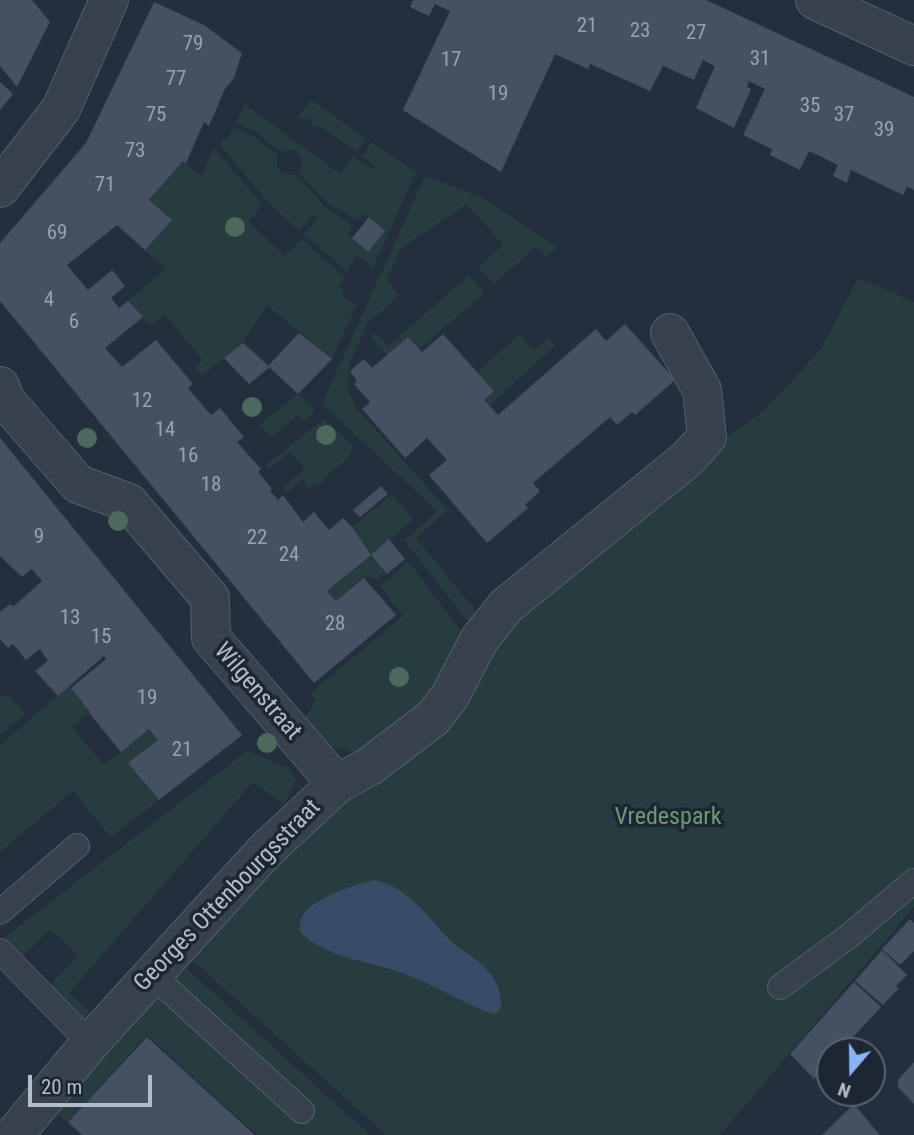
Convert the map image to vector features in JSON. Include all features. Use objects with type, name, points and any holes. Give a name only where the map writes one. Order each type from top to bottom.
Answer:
[{"type":"street","points":[[0,188],[61,109],[109,0]]},
{"type":"street","points":[[815,0],[914,46]]},
{"type":"street","name":"Georges Ottenbourgsstraat","points":[[14,1135],[90,1043],[265,851],[337,784],[370,766],[433,718],[450,696],[479,640],[506,606],[687,459],[707,437],[702,390],[670,333]]},
{"type":"street","name":"Wilgenstraat","points":[[0,386],[6,401],[78,484],[129,503],[210,598],[211,638],[337,784]]},
{"type":"lane","points":[[0,912],[76,846]]},
{"type":"lane","points":[[780,987],[849,936],[914,881]]},
{"type":"lane","points":[[0,951],[90,1043]]},
{"type":"lane","points":[[152,975],[302,1111]]},
{"type":"green space","points":[[311,100],[366,138],[357,152],[320,126],[313,127],[310,119],[297,118]]},
{"type":"green space","points":[[245,104],[340,174],[353,156],[373,169],[375,166],[362,156],[372,142],[416,172],[373,268],[361,257],[355,256],[347,272],[304,235],[318,218],[313,214],[299,231],[266,200],[220,145],[223,138],[227,140],[233,127],[256,138],[278,155],[277,164],[280,171],[286,175],[296,174],[324,206],[352,225],[348,235],[368,252],[384,231],[365,214],[356,220],[326,202],[299,172],[303,162],[297,151],[285,149],[281,152],[257,133],[236,122]]},
{"type":"green space","points":[[214,148],[262,204],[249,222],[285,256],[302,239],[344,277],[339,288],[344,290],[342,297],[357,304],[332,359],[267,305],[243,343],[202,376],[195,367],[203,360],[165,315],[150,326],[128,301],[165,269],[145,250],[171,220],[149,200],[183,161],[201,176]]},
{"type":"green space","points":[[425,176],[479,196],[558,247],[546,257],[536,247],[494,284],[478,267],[503,245],[467,204],[401,248],[387,280],[398,295],[397,298],[367,324],[349,366],[347,388],[356,408],[448,510],[416,538],[478,613],[469,623],[404,540],[436,513],[436,510],[322,404]]},
{"type":"green space","points":[[469,275],[485,293],[419,349],[408,337],[387,355],[370,337],[375,333],[388,346]]},
{"type":"green space","name":"Vredespark","points":[[858,278],[914,302],[914,907],[720,1135],[386,1135],[180,949],[397,754],[511,611],[686,465],[765,410],[821,349]]},
{"type":"green space","points":[[520,334],[534,350],[549,337],[556,345],[489,406],[484,400],[494,391],[477,372]]},
{"type":"green space","points":[[298,394],[315,410],[305,421],[297,415],[272,438],[259,425]]},
{"type":"green space","points":[[324,419],[355,448],[323,482],[309,488],[303,479],[287,493],[282,489],[305,468],[291,452],[268,470],[265,466]]},
{"type":"green space","points":[[391,495],[414,519],[371,555],[387,574],[376,580],[368,575],[336,601],[327,591],[370,555],[352,527]]},
{"type":"green space","points":[[408,561],[462,633],[443,667],[450,678],[360,755],[304,737],[301,724],[316,701],[310,693],[403,616],[380,586]]},
{"type":"green space","points":[[69,686],[90,712],[72,727],[104,765],[149,729],[158,740],[129,763],[159,800],[111,837],[73,791],[0,852],[0,745]]},
{"type":"green space","points":[[7,694],[25,714],[0,735],[0,695],[3,698]]},
{"type":"green space","points":[[247,751],[289,768],[296,780],[284,804],[253,782],[69,993],[90,1012],[81,1020],[49,987],[78,955],[50,930],[21,958],[2,939]]},
{"type":"green space","points":[[184,966],[370,1135],[257,1135],[147,1035],[67,1122],[54,1111]]},
{"type":"water","points":[[375,880],[398,889],[407,896],[452,942],[489,971],[500,996],[501,1008],[495,1014],[410,976],[324,949],[300,932],[303,915],[316,903],[347,888]]},
{"type":"building","points":[[0,0],[32,0],[50,22],[17,87],[0,66]]},
{"type":"building","points":[[413,0],[706,0],[914,97],[914,190],[907,187],[903,195],[851,170],[847,183],[833,176],[838,165],[809,151],[800,170],[770,155],[772,149],[743,135],[765,89],[749,81],[747,87],[751,89],[734,128],[696,108],[715,66],[703,60],[694,80],[663,66],[650,91],[590,64],[588,69],[555,54],[501,172],[403,110],[450,11],[435,4],[429,16],[410,7]]},
{"type":"building","points":[[154,2],[204,25],[242,53],[234,78],[225,89],[209,126],[204,122],[186,163],[183,161],[149,200],[172,220],[145,250],[117,225],[67,265],[88,290],[112,270],[125,286],[111,298],[119,308],[128,301],[143,317],[105,348],[122,367],[156,340],[193,384],[188,388],[211,415],[220,408],[244,437],[237,442],[261,469],[258,472],[278,500],[283,495],[303,522],[314,512],[329,530],[343,518],[371,555],[327,591],[336,601],[364,578],[396,615],[314,683],[0,301],[0,243],[86,143]]},
{"type":"building","points":[[0,82],[13,94],[0,110]]},
{"type":"building","points":[[369,217],[385,231],[368,252],[352,238]]},
{"type":"building","points":[[625,324],[675,380],[635,415],[632,412],[617,425],[610,417],[533,483],[540,491],[525,505],[528,508],[487,543],[429,475],[447,460],[427,438],[405,458],[362,409],[370,402],[354,384],[357,381],[350,371],[364,359],[372,368],[408,337],[422,352],[443,334],[494,391],[484,400],[498,415],[596,329],[606,341]]},
{"type":"building","points":[[299,333],[332,359],[298,394],[268,366]]},
{"type":"building","points":[[243,343],[270,367],[249,384],[224,358]]},
{"type":"building","points":[[0,438],[242,735],[159,800],[128,763],[158,740],[149,729],[121,752],[71,688],[106,659],[104,656],[58,696],[35,671],[48,661],[40,649],[26,660],[13,644],[8,648],[0,639],[0,612],[10,604],[13,607],[42,581],[32,569],[22,577],[0,556]]},
{"type":"building","points":[[381,486],[388,494],[360,517],[353,510]]},
{"type":"building","points":[[389,539],[405,559],[387,574],[371,555]]},
{"type":"building","points":[[910,919],[914,923],[914,951],[900,965],[882,949]]},
{"type":"building","points":[[882,950],[907,975],[883,1005],[855,981]]},
{"type":"building","points":[[854,982],[881,1007],[853,1037],[816,1037],[814,1079],[790,1054]]},
{"type":"building","points":[[147,1037],[255,1135],[82,1135],[68,1122]]},
{"type":"building","points":[[914,1062],[914,1104],[898,1087],[898,1080]]},
{"type":"building","points":[[851,1107],[857,1107],[880,1135],[822,1135]]}]
